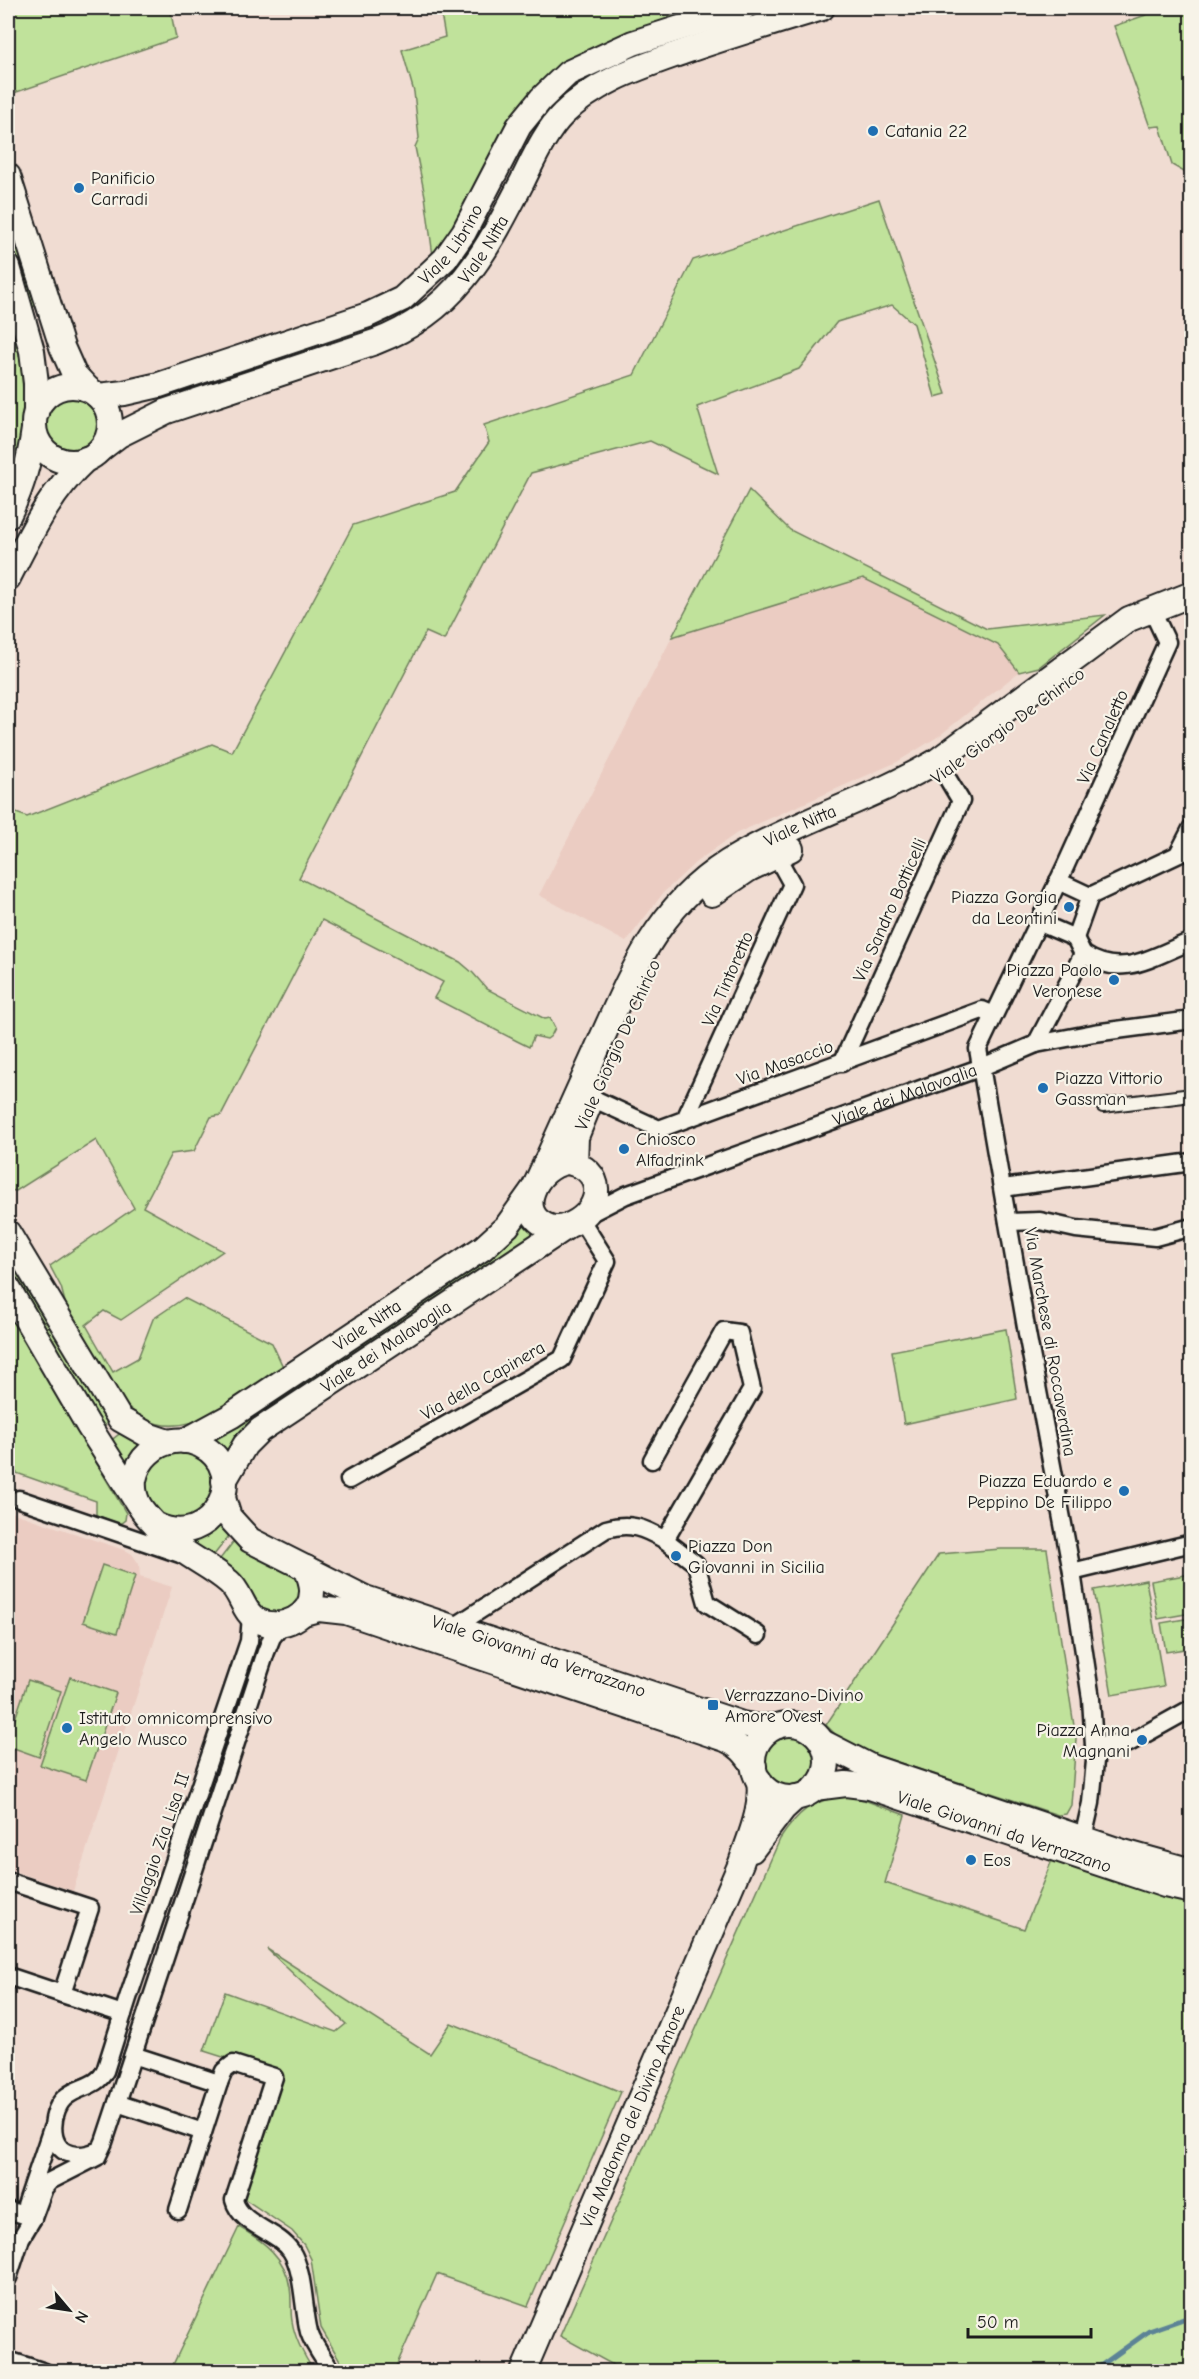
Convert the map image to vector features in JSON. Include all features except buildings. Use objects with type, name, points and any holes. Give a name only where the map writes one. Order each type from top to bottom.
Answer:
[{"type":"main road","name":"Viale Librino","points":[[93,392],[124,393],[159,385],[368,315],[402,299],[424,281],[445,259],[464,232],[519,126],[541,99],[568,73],[633,43],[743,8]]},
{"type":"main road","name":"Viale Nitta","points":[[8,578],[41,516],[67,477],[119,435],[167,411],[389,337],[442,302],[467,277],[489,245],[537,154],[562,115],[584,96],[642,67],[737,33],[822,8]]},
{"type":"main road","points":[[8,176],[62,347],[74,374],[93,392],[106,407],[111,421],[109,435],[94,454],[72,462],[53,457],[39,443],[35,421],[43,400],[54,391],[73,386],[93,392]]},
{"type":"main road","points":[[8,267],[32,351],[36,383],[31,453],[8,516]]},
{"type":"main road","name":"Viale Nitta","points":[[177,1441],[231,1416],[483,1248],[507,1226],[535,1186],[634,968],[654,932],[694,887],[740,855],[772,848],[907,778],[941,768],[958,747],[1118,626],[1155,615],[1191,594]]},
{"type":"main road","points":[[1155,615],[1191,611]]},
{"type":"main road","name":"Viale Giorgio De Chirico","points":[[575,1164],[576,1137],[647,975],[688,914],[772,848]]},
{"type":"main road","points":[[561,1163],[575,1164],[586,1170],[595,1182],[595,1201],[577,1221],[550,1227],[536,1218],[530,1206],[535,1186],[554,1166],[561,1163]]},
{"type":"main road","name":"Viale dei Malavoglia","points":[[224,1490],[245,1445],[261,1430],[577,1221]]},
{"type":"main road","points":[[8,1233],[120,1419],[150,1436],[177,1441],[201,1446],[215,1457],[224,1490],[210,1520],[196,1528],[171,1531],[144,1512],[134,1483],[139,1465],[151,1450],[177,1441]]},
{"type":"main road","points":[[8,1288],[88,1425],[144,1512],[169,1540],[196,1560],[219,1573],[233,1586],[251,1616]]},
{"type":"main road","name":"Viale Giovanni da Verrazzano","points":[[224,1490],[229,1517],[250,1540],[365,1598],[742,1724],[758,1727],[778,1726]]},
{"type":"main road","points":[[293,1619],[310,1602],[312,1592],[306,1568]]},
{"type":"main road","name":"Viale Giovanni da Verrazzano","points":[[251,1616],[268,1624],[319,1610],[346,1612],[725,1738],[744,1750],[757,1773]]},
{"type":"main road","points":[[790,1724],[803,1726],[813,1732],[822,1742],[827,1762],[823,1777],[783,1809],[741,1863],[761,1796],[754,1758],[759,1742],[764,1735],[778,1726],[790,1724]]},
{"type":"main road","name":"Viale Giovanni da Verrazzano","points":[[822,1742],[934,1798],[1081,1847],[1165,1885],[1191,1891]]},
{"type":"main road","points":[[757,1773],[773,1793],[787,1797],[805,1793]]},
{"type":"main road","name":"Viale Giovanni da Verrazzano","points":[[805,1793],[835,1785],[859,1784],[934,1798]]},
{"type":"main road","name":"Viale Giovanni da Verrazzano","points":[[1081,1847],[1191,1871]]},
{"type":"main road","name":"Via Madonna del Divino Amore","points":[[523,2372],[741,1863]]},
{"type":"street","name":"Via Canaletto","points":[[994,1015],[1062,874],[1167,642],[1155,615]]},
{"type":"street","name":"Via Sandro Botticelli","points":[[842,1063],[961,801],[941,768]]},
{"type":"street","points":[[1075,938],[1090,896],[1185,851],[1191,827]]},
{"type":"street","name":"Via Tintoretto","points":[[685,1119],[792,884],[772,848]]},
{"type":"street","points":[[1062,874],[1090,896]]},
{"type":"street","points":[[1038,922],[1075,938],[1083,954],[1094,961],[1114,966],[1137,965],[1191,941]]},
{"type":"street","points":[[1036,1044],[1083,954]]},
{"type":"street","name":"Via Masaccio","points":[[592,1098],[659,1129],[982,1010],[994,1015]]},
{"type":"street","points":[[982,1066],[978,1049],[994,1015]]},
{"type":"street","name":"Viale dei Malavoglia","points":[[577,1221],[626,1195],[982,1066],[1036,1044],[1094,1033],[1191,1020]]},
{"type":"street","name":"Via Marchese di Roccaverdina","points":[[982,1066],[1072,1572],[1091,1699],[1095,1761],[1091,1803],[1081,1847]]},
{"type":"street","points":[[1103,1106],[1191,1095]]},
{"type":"street","points":[[1002,1188],[1191,1162]]},
{"type":"street","points":[[595,1182],[615,1193],[626,1195]]},
{"type":"street","name":"Via della Capinera","points":[[350,1480],[562,1359],[607,1261],[577,1221]]},
{"type":"street","points":[[1008,1222],[1040,1221],[1076,1229],[1155,1237],[1191,1227]]},
{"type":"street","points":[[652,1460],[724,1331],[739,1333],[752,1389],[665,1540]]},
{"type":"street","points":[[19,1499],[196,1560]]},
{"type":"street","points":[[134,1539],[144,1512]]},
{"type":"street","points":[[454,1627],[606,1528],[622,1525],[647,1530],[696,1563],[707,1603],[758,1635]]},
{"type":"street","points":[[1072,1572],[1191,1544]]},
{"type":"street","name":"Villaggio Zia Lisa II","points":[[21,2214],[60,2103],[66,2096],[101,2079],[249,1641],[252,1629],[251,1616]]},
{"type":"street","points":[[8,2278],[21,2238],[21,2214],[50,2181],[89,2163],[97,2157],[101,2149],[266,1652],[272,1637],[293,1619]]},
{"type":"street","points":[[1094,1746],[1129,1743],[1191,1708]]},
{"type":"street","points":[[8,1881],[90,1908],[62,1994]]},
{"type":"street","points":[[8,1976],[123,2014]]},
{"type":"street","points":[[133,2055],[219,2083]]},
{"type":"street","points":[[178,2210],[224,2071],[233,2064],[274,2077],[234,2200],[239,2213],[281,2240],[291,2252],[298,2268],[310,2335],[332,2372]]},
{"type":"street","points":[[117,2103],[203,2132]]},
{"type":"street","points":[[52,2128],[56,2144],[69,2154],[90,2154],[101,2149]]},
{"type":"street","points":[[8,2360],[45,2372]]},
{"type":"shaded area","points":[[863,578],[998,645],[1019,672],[939,736],[897,762],[737,833],[696,862],[664,892],[626,942],[539,895],[672,637]]},
{"type":"shaded area","name":"Istituto omnicomprensivo Angelo Musco","points":[[8,1511],[127,1551],[139,1564],[140,1577],[172,1587],[73,1891],[8,1869]]},
{"type":"green space","points":[[8,8],[170,8],[176,38],[8,95]]},
{"type":"green space","points":[[440,8],[717,8],[574,60],[459,224],[433,256],[425,196],[415,147],[419,138],[414,92],[402,50],[445,37]]},
{"type":"green space","points":[[1166,8],[1191,8],[1191,176],[1172,165],[1160,126],[1150,127],[1114,26]]},
{"type":"green space","points":[[879,199],[946,394],[935,397],[914,324],[892,305],[837,322],[799,369],[697,407],[718,474],[650,441],[531,473],[444,640],[426,632],[299,878],[460,962],[487,989],[545,1019],[550,1018],[555,1028],[547,1039],[534,1036],[529,1047],[434,998],[443,982],[322,920],[221,1115],[211,1117],[194,1151],[171,1154],[143,1207],[223,1251],[121,1320],[104,1311],[86,1325],[113,1372],[138,1358],[153,1319],[184,1298],[272,1343],[284,1369],[225,1408],[204,1418],[182,1424],[161,1425],[141,1417],[122,1400],[66,1306],[61,1287],[50,1266],[134,1208],[96,1140],[16,1191],[8,1190],[8,810],[27,817],[212,744],[232,752],[353,525],[455,492],[489,442],[484,425],[634,375],[693,260]]},
{"type":"green space","points":[[8,204],[38,305],[36,307],[29,305],[8,238]]},
{"type":"green space","points":[[8,309],[20,356],[23,400],[19,444],[8,491]]},
{"type":"green space","points":[[73,395],[84,397],[97,408],[102,424],[100,435],[89,448],[73,453],[62,451],[49,440],[44,424],[46,413],[57,400]]},
{"type":"green space","points":[[749,490],[790,530],[987,629],[1105,615],[1039,667],[1019,672],[998,645],[863,578],[672,637]]},
{"type":"green space","points":[[524,1217],[541,1235],[228,1456],[209,1438]]},
{"type":"green space","points":[[8,1250],[107,1420],[105,1426],[97,1423],[8,1271]]},
{"type":"green space","points":[[8,1313],[126,1513],[125,1520],[120,1524],[96,1515],[96,1501],[8,1470]]},
{"type":"green space","points":[[1006,1329],[1017,1399],[904,1424],[892,1351]]},
{"type":"green space","points":[[122,1432],[143,1444],[126,1467],[109,1442]]},
{"type":"green space","points":[[190,1451],[207,1466],[211,1473],[214,1479],[213,1493],[204,1514],[168,1522],[146,1504],[144,1476],[161,1454]]},
{"type":"green space","points":[[223,1521],[232,1532],[214,1555],[187,1541],[211,1533]]},
{"type":"green space","points":[[237,1537],[297,1574],[302,1587],[297,1606],[274,1616],[259,1608],[244,1582],[220,1559]]},
{"type":"green space","points":[[1001,1549],[1047,1549],[1076,1739],[1071,1805],[1066,1814],[1058,1815],[858,1749],[837,1736],[826,1725],[939,1554]]},
{"type":"green space","points":[[102,1565],[135,1576],[117,1633],[83,1622]]},
{"type":"green space","points":[[1191,1574],[1191,1613],[1158,1619],[1151,1581]]},
{"type":"green space","points":[[1146,1580],[1164,1686],[1112,1695],[1094,1590]]},
{"type":"green space","points":[[1191,1618],[1191,1648],[1166,1652],[1161,1623]]},
{"type":"green space","points":[[70,1677],[116,1693],[86,1780],[40,1765]]},
{"type":"green space","points":[[28,1680],[61,1691],[39,1757],[8,1746]]},
{"type":"green space","points":[[791,1731],[812,1740],[821,1761],[812,1782],[791,1791],[770,1782],[761,1761],[770,1740]]},
{"type":"green space","points":[[845,1796],[864,1800],[905,1815],[885,1883],[1024,1929],[1052,1860],[1191,1904],[1191,2371],[624,2371],[560,2336],[780,1839],[793,1821],[806,1809],[823,1801]]},
{"type":"green space","points":[[267,1949],[430,2054],[451,2023],[621,2092],[528,2306],[437,2274],[394,2371],[346,2371],[321,2328],[311,2259],[304,2245],[292,2231],[243,2198],[283,2076],[204,2051],[225,1992],[336,2032],[346,2024]]},
{"type":"green space","points":[[239,2227],[265,2244],[284,2267],[290,2288],[291,2317],[295,2335],[314,2371],[170,2371]]},
{"type":"waterway","points":[[1079,2372],[1099,2367],[1149,2331],[1192,2316]]},
{"type":"place","name":"Catania 22","points":[[873,131]]},
{"type":"place","name":"Panificio Carradi","points":[[79,188]]},
{"type":"place","name":"Piazza Gorgia da Leontini","points":[[1069,907]]},
{"type":"place","name":"Piazza Paolo Veronese","points":[[1114,980]]},
{"type":"place","name":"Piazza Vittorio Gassman","points":[[1043,1088]]},
{"type":"place","name":"Chiosco Alfadrink","points":[[624,1149]]},
{"type":"place","name":"Piazza Eduardo e Peppino De Filippo","points":[[1124,1491]]},
{"type":"place","name":"Piazza Don Giovanni in Sicilia","points":[[676,1556]]},
{"type":"place","name":"Verrazzano-Divino Amore Ovest","points":[[713,1705]]},
{"type":"place","name":"Istituto omnicomprensivo Angelo Musco","points":[[67,1728]]},
{"type":"place","name":"Piazza Anna Magnani","points":[[1142,1740]]},
{"type":"place","name":"Eos","points":[[971,1860]]}]
